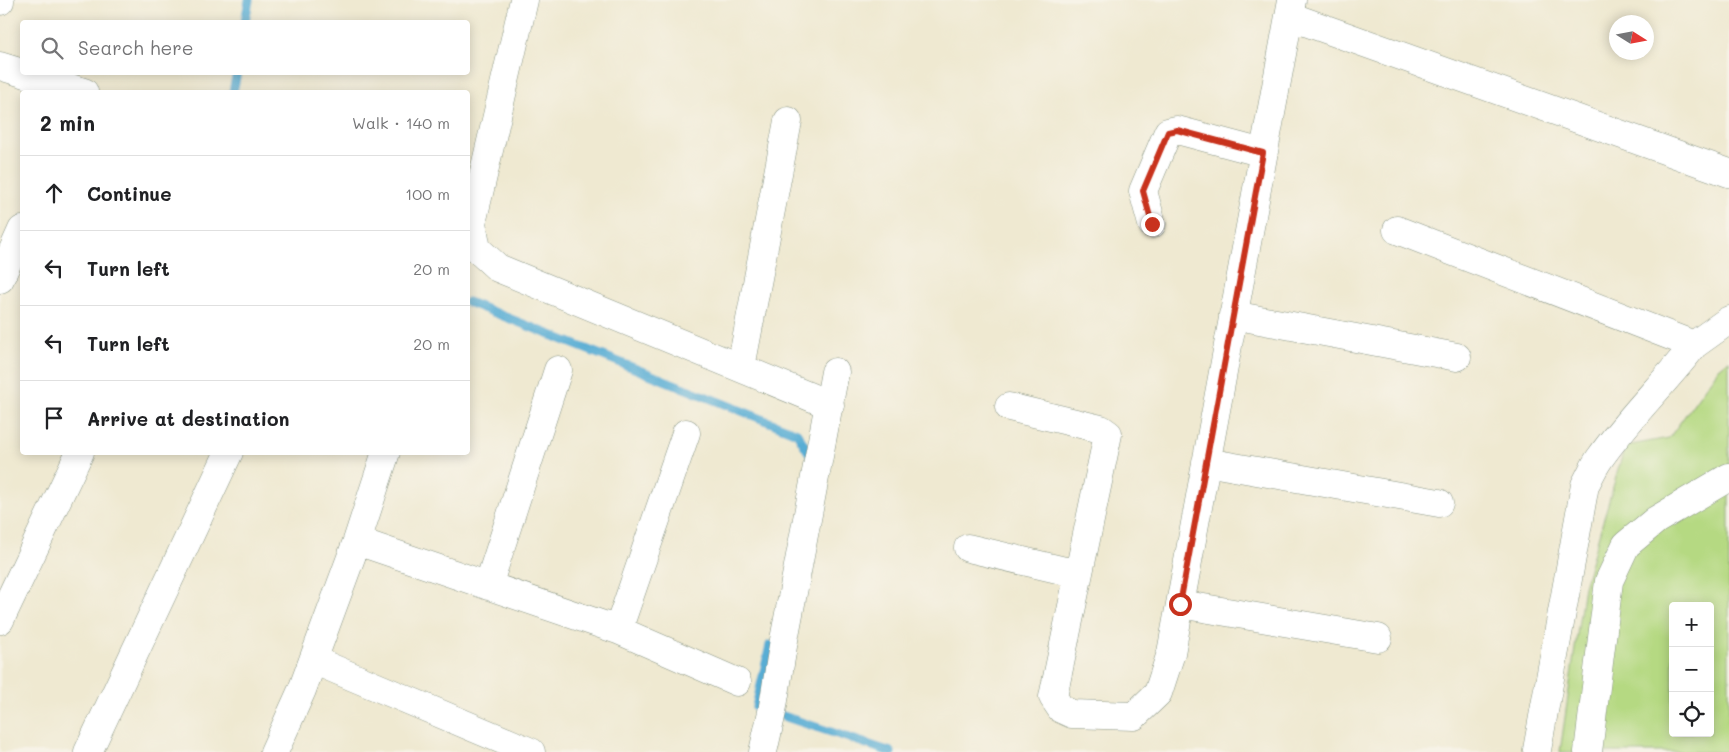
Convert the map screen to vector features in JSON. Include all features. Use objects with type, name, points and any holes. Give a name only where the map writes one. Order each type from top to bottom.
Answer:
[{"type":"street","points":[[524,0],[472,223],[477,250],[498,268],[830,405]]},
{"type":"street","points":[[1009,407],[1101,429],[1108,434],[1053,697],[1061,709],[1072,714],[1134,716],[1158,693],[1171,653],[1290,8],[1729,173]]},
{"type":"street","points":[[0,66],[20,72]]},
{"type":"street","points":[[29,75],[78,90]]},
{"type":"street","points":[[740,367],[788,121]]},
{"type":"street","points":[[1152,224],[1143,191],[1168,132],[1177,130],[1263,153]]},
{"type":"street","points":[[1397,230],[1694,346]]},
{"type":"street","points":[[0,278],[20,234]]},
{"type":"street","points":[[1233,315],[1457,357]]},
{"type":"street","points":[[1537,750],[1586,485],[1599,460],[1618,435],[1694,346],[1729,320]]},
{"type":"street","points":[[488,586],[558,370]]},
{"type":"street","points":[[763,752],[771,721],[784,640],[836,372]]},
{"type":"street","points":[[618,630],[686,433]]},
{"type":"street","points":[[0,620],[79,455]]},
{"type":"street","points":[[88,752],[228,455]]},
{"type":"street","points":[[274,752],[302,690],[357,541],[385,455]]},
{"type":"street","points":[[1206,462],[1439,503]]},
{"type":"street","points":[[1588,752],[1609,581],[1626,545],[1656,520],[1729,477]]},
{"type":"street","points":[[357,541],[618,630],[737,682]]},
{"type":"street","points":[[968,548],[1078,574]]},
{"type":"street","points":[[1180,604],[1378,638]]},
{"type":"street","points":[[313,660],[531,752]]},
{"type":"green space","points":[[1729,360],[1729,752],[1560,752],[1584,586],[1625,446],[1669,438],[1719,368]]},
{"type":"waterway","points":[[245,20],[249,0]]},
{"type":"waterway","points":[[233,90],[236,75]]},
{"type":"waterway","points":[[470,303],[797,433],[811,456]]},
{"type":"waterway","points":[[770,645],[756,707],[891,752]]},
{"type":"route","points":[[1152,224],[1143,191],[1168,132],[1177,130],[1263,153],[1180,604]]}]
